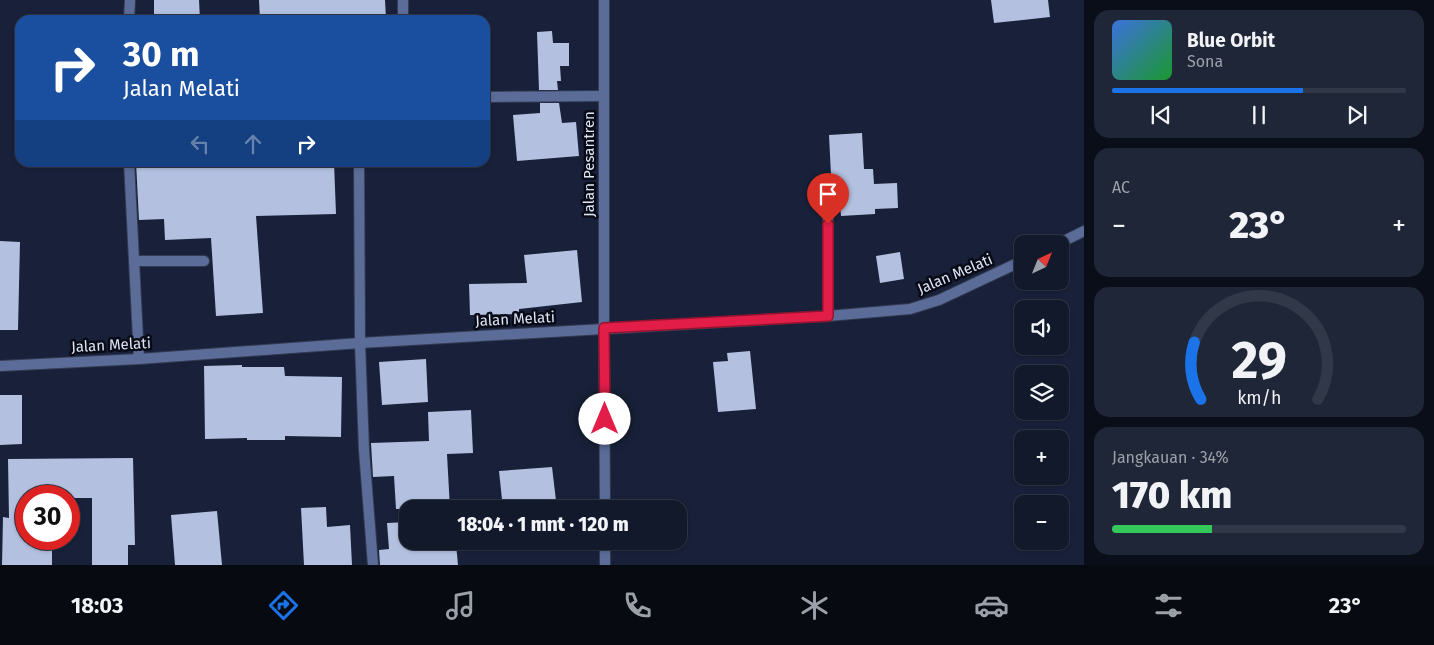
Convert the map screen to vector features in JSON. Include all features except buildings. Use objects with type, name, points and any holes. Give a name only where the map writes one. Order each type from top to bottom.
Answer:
[{"type":"street","points":[[130,0],[130,15]]},
{"type":"street","points":[[403,0],[403,15]]},
{"type":"street","name":"Jalan Pesantren","points":[[604,0],[605,500]]},
{"type":"street","points":[[490,97],[604,96]]},
{"type":"street","points":[[129,167],[139,359]]},
{"type":"street","points":[[359,167],[360,343],[364,450],[372,565]]},
{"type":"street","points":[[828,205],[828,316]]},
{"type":"street","points":[[1069,238],[1084,231]]},
{"type":"street","points":[[134,261],[204,261]]},
{"type":"street","name":"Jalan Melati","points":[[0,366],[139,359],[604,328],[828,316],[910,309],[939,300],[1014,265]]},
{"type":"street","points":[[605,550],[605,565]]},
{"type":"route","points":[[605,419],[604,328],[828,316],[828,224]]}]
